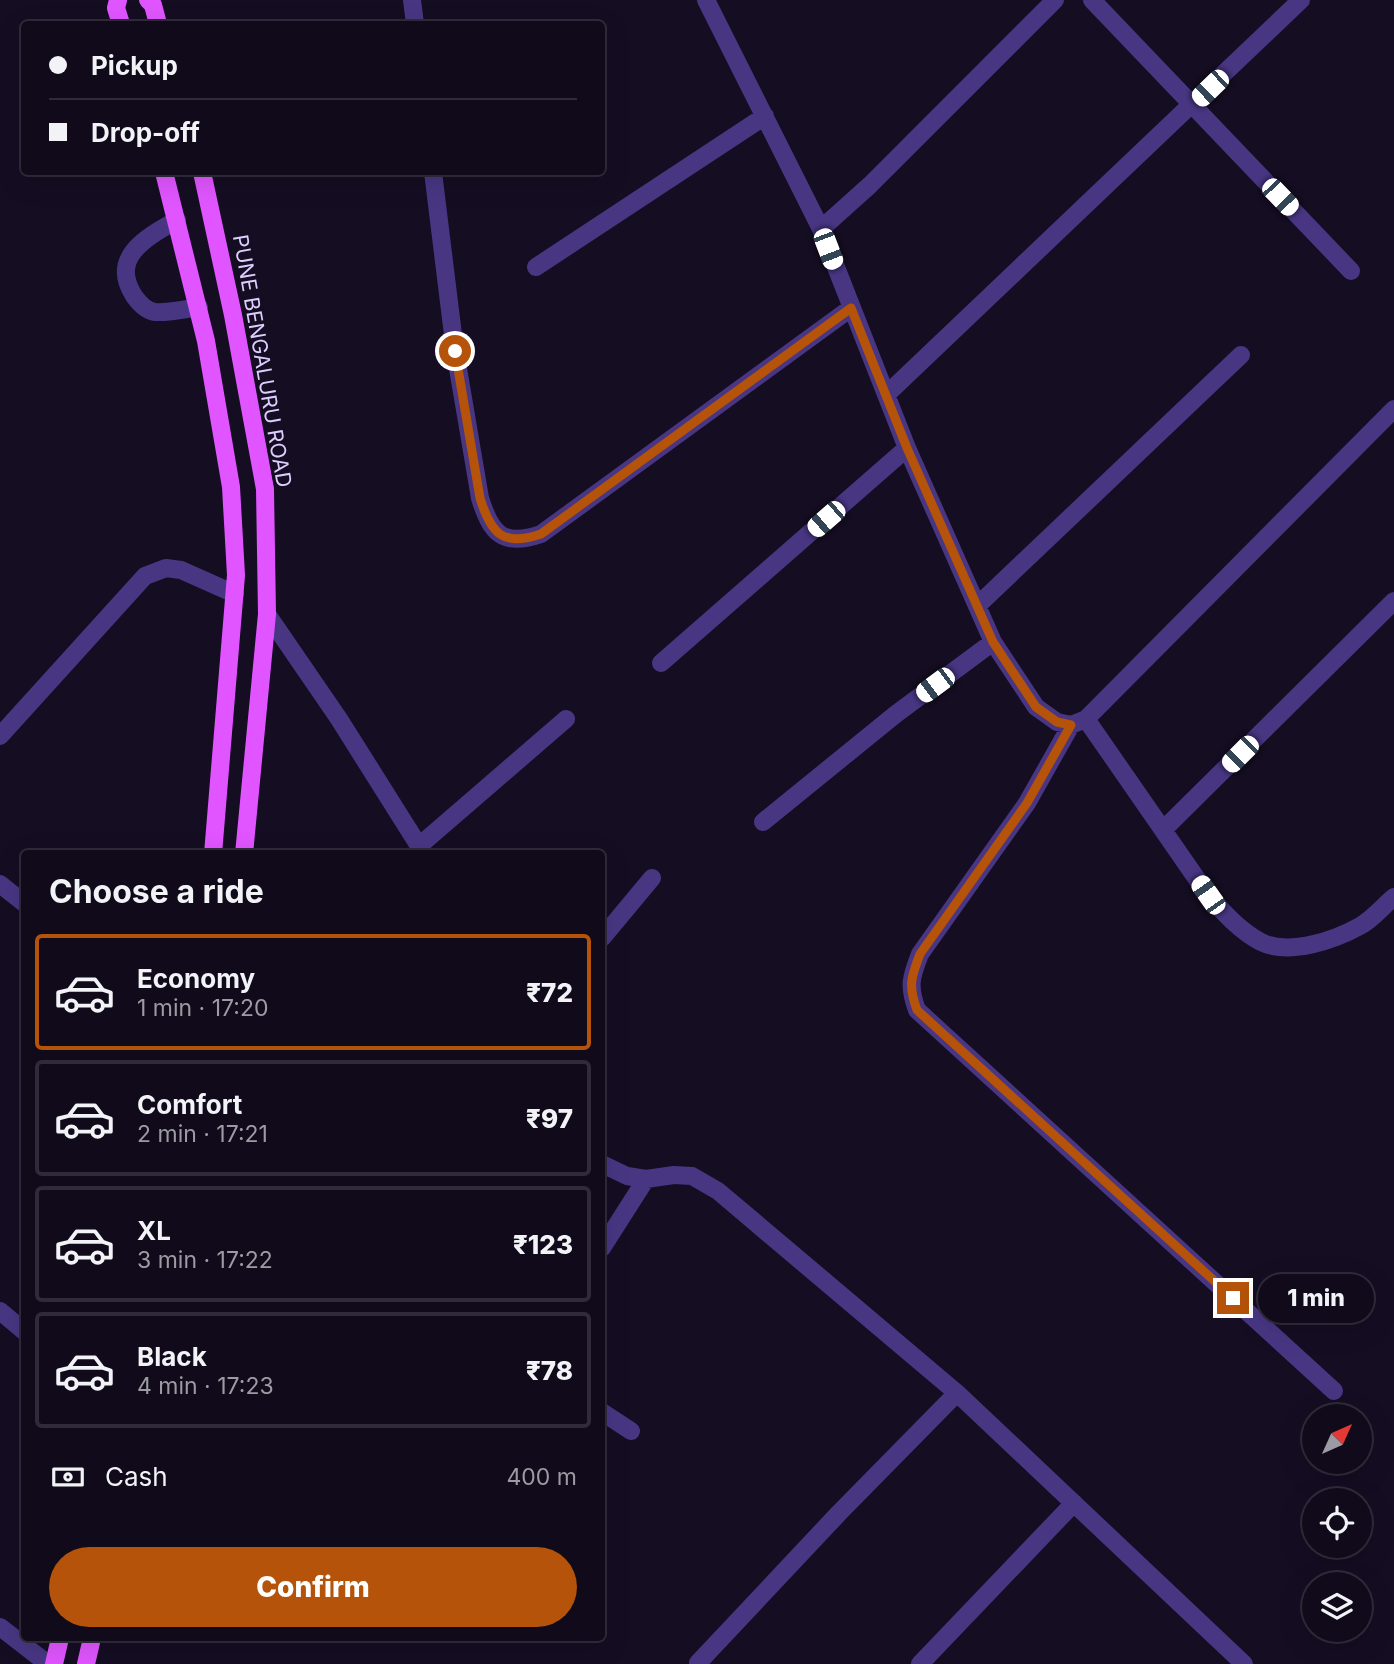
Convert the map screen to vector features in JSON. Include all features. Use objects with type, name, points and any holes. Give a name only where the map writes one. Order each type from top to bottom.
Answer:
[{"type":"main road","points":[[118,0],[116,8],[120,21]]},
{"type":"main road","points":[[148,0],[153,5],[157,21]]},
{"type":"main road","points":[[165,175],[199,307],[231,487],[236,575],[213,850]]},
{"type":"main road","name":"PUNE BENGALURU ROAD","points":[[203,175],[233,315],[265,489],[267,614],[244,850]]},
{"type":"main road","points":[[54,1664],[60,1641]]},
{"type":"main road","points":[[86,1664],[91,1641]]},
{"type":"street","points":[[412,0],[415,21]]},
{"type":"street","points":[[706,0],[821,229],[907,448],[993,642],[1036,707],[1057,722],[1078,722]]},
{"type":"street","points":[[821,229],[870,184],[1055,0]]},
{"type":"street","points":[[1092,0],[1351,271]]},
{"type":"street","points":[[886,395],[1301,0]]},
{"type":"street","points":[[536,267],[765,116]]},
{"type":"street","points":[[433,175],[455,351],[480,498],[486,519],[497,533],[511,540],[525,540],[541,534],[851,308]]},
{"type":"street","points":[[177,220],[148,236],[131,253],[125,269],[128,287],[139,303],[154,312],[199,307]]},
{"type":"street","points":[[977,606],[1241,355]]},
{"type":"street","points":[[1334,1391],[917,1010],[912,995],[911,976],[920,954],[1027,803],[1078,722],[1394,408]]},
{"type":"street","points":[[661,663],[907,448]]},
{"type":"street","points":[[0,736],[145,576],[166,568],[181,570],[234,594]]},
{"type":"street","points":[[1163,830],[1394,601]]},
{"type":"street","points":[[267,614],[339,719],[421,850],[566,719]]},
{"type":"street","points":[[763,822],[896,713],[993,642]]},
{"type":"street","points":[[1078,722],[1163,830],[1208,895],[1231,920],[1263,943],[1296,948],[1322,943],[1362,925],[1394,897]]},
{"type":"street","points":[[605,934],[652,878]]},
{"type":"street","points":[[0,884],[21,901]]},
{"type":"street","points":[[605,1166],[626,1176],[646,1179],[674,1175],[692,1176],[718,1191],[957,1393],[1244,1664]]},
{"type":"street","points":[[605,1243],[646,1179]]},
{"type":"street","points":[[0,1311],[21,1328]]},
{"type":"street","points":[[698,1663],[957,1393]]},
{"type":"street","points":[[605,1414],[631,1431]]},
{"type":"street","points":[[920,1664],[1074,1503]]},
{"type":"street","points":[[0,1627],[48,1664]]},
{"type":"route","points":[[455,351],[486,519],[497,533],[511,540],[525,540],[541,534],[851,308],[907,448],[993,642],[1036,707],[1057,722],[1071,725],[1027,803],[920,954],[911,976],[912,995],[917,1010],[1233,1298]]}]
